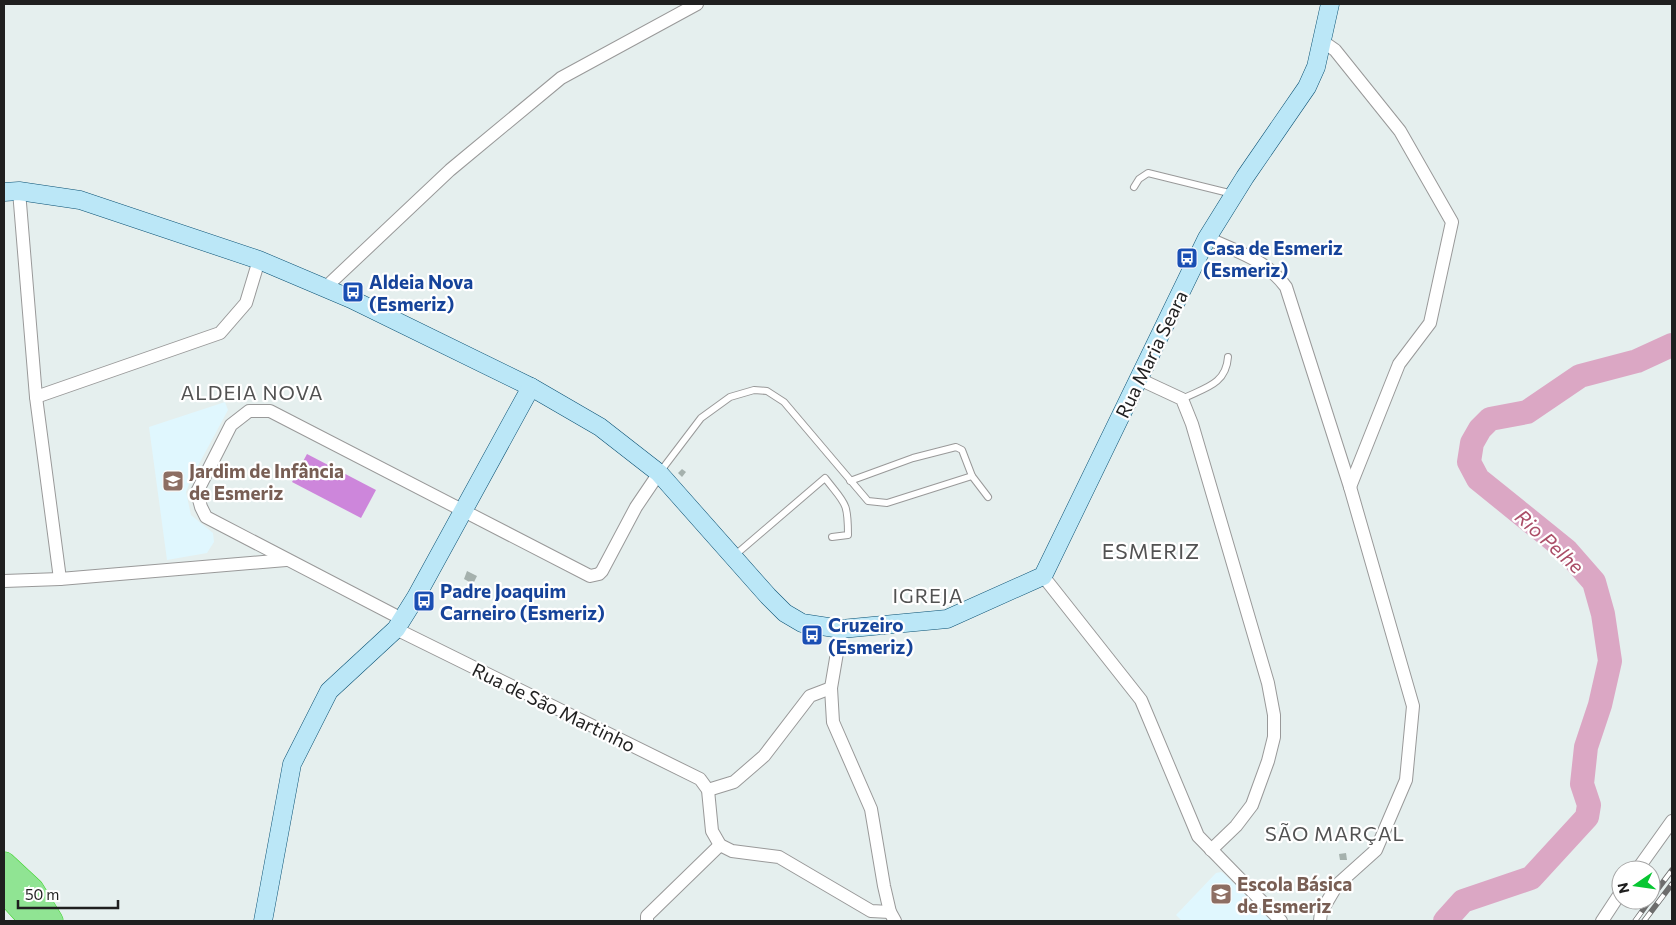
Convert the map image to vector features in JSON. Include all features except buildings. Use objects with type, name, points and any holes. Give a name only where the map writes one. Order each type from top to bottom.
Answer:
[{"type":"highway","points":[[4,864],[32,890],[51,921]]},
{"type":"highway","points":[[4,890],[25,913],[29,921]]},
{"type":"street","points":[[326,287],[450,170],[561,78],[697,4]]},
{"type":"street","name":"Rua Maria Seara","points":[[1044,576],[1207,238],[1234,194],[1307,87],[1316,67],[1330,4]]},
{"type":"street","points":[[1322,41],[1335,50],[1400,131],[1452,222],[1430,323],[1399,364],[1350,487]]},
{"type":"street","points":[[60,579],[11,192],[80,200],[259,260],[326,287],[531,387],[600,427],[660,473],[785,613],[815,627],[841,629],[947,620],[1044,576],[1141,700],[1198,836],[1281,921]]},
{"type":"street","points":[[1207,238],[1264,264],[1275,272],[1286,287],[1350,487],[1413,706],[1406,780],[1403,789],[1376,850],[1337,885],[1321,912],[1320,921]]},
{"type":"street","points":[[36,397],[220,333],[246,303],[259,260]]},
{"type":"street","points":[[1138,378],[1182,399],[1192,424],[1268,682],[1274,715],[1274,737],[1252,805],[1236,826],[1211,850]]},
{"type":"street","points":[[263,921],[292,764],[329,691],[399,624],[416,597],[531,387]]},
{"type":"street","name":"Rua de São Martinho","points":[[660,473],[636,508],[602,571],[595,576],[590,576],[270,411],[249,411],[231,424],[197,492],[206,517],[399,624],[700,779],[708,790]]},
{"type":"street","points":[[4,581],[60,579],[286,560]]},
{"type":"street","points":[[841,629],[831,688],[833,722],[871,809],[884,886],[893,917]]},
{"type":"street","points":[[831,688],[810,696],[764,756],[734,782],[708,790],[712,831],[720,845],[732,852],[779,857],[871,911],[893,917]]},
{"type":"street","points":[[1644,860],[1672,821]]},
{"type":"street","points":[[647,921],[647,916],[720,845]]},
{"type":"street","points":[[1602,921],[1611,907]]},
{"type":"lane","points":[[1134,187],[1139,179],[1148,174],[1234,194]]},
{"type":"lane","points":[[1182,399],[1222,378],[1227,371],[1228,357]]},
{"type":"lane","points":[[660,473],[701,418],[730,397],[754,390],[767,391],[784,402],[868,501],[877,503],[887,502],[972,476]]},
{"type":"lane","points":[[850,481],[950,447],[962,450],[972,476],[988,497]]},
{"type":"lane","points":[[734,557],[825,478],[846,504],[848,511],[848,535],[832,537]]},
{"type":"shaded area","name":"Jardim de Infância de Esmeriz","points":[[225,402],[228,410],[186,492],[191,515],[213,533],[214,542],[207,553],[167,560],[149,427]]},
{"type":"shaded area","points":[[307,454],[376,490],[361,518],[292,482]]},
{"type":"shaded area","name":"Escola Básica de Esmeriz","points":[[1221,872],[1274,921],[1182,921],[1176,915],[1216,873]]},
{"type":"waterway","name":"Rio Pelhe","points":[[1445,921],[1463,901],[1531,878],[1587,817],[1589,805],[1582,784],[1586,747],[1600,705],[1610,661],[1603,614],[1594,582],[1566,550],[1478,479],[1469,462],[1472,443],[1480,429],[1490,419],[1527,412],[1580,376],[1637,361],[1672,345]]},
{"type":"railway","points":[[1661,885],[1672,870]]},
{"type":"railway","points":[[1644,921],[1672,884]]},
{"type":"railway","points":[[1635,921],[1643,910]]},
{"type":"place","name":"Casa de Esmeriz (Esmeriz)","points":[[1187,258]]},
{"type":"place","name":"Aldeia Nova (Esmeriz)","points":[[353,292]]},
{"type":"place","name":"Jardim de Infância de Esmeriz","points":[[173,481]]},
{"type":"place","name":"Padre Joaquim Carneiro (Esmeriz)","points":[[424,601]]},
{"type":"place","name":"Cruzeiro (Esmeriz)","points":[[812,635]]},
{"type":"place","name":"Escola Básica de Esmeriz","points":[[1221,894]]},
{"type":"district","name":"ALDEIA NOVA","points":[[252,392]]},
{"type":"district","name":"ESMERIZ","points":[[1151,550]]},
{"type":"district","name":"IGREJA","points":[[928,595]]},
{"type":"district","name":"SÃO MARÇAL","points":[[1335,833]]}]
